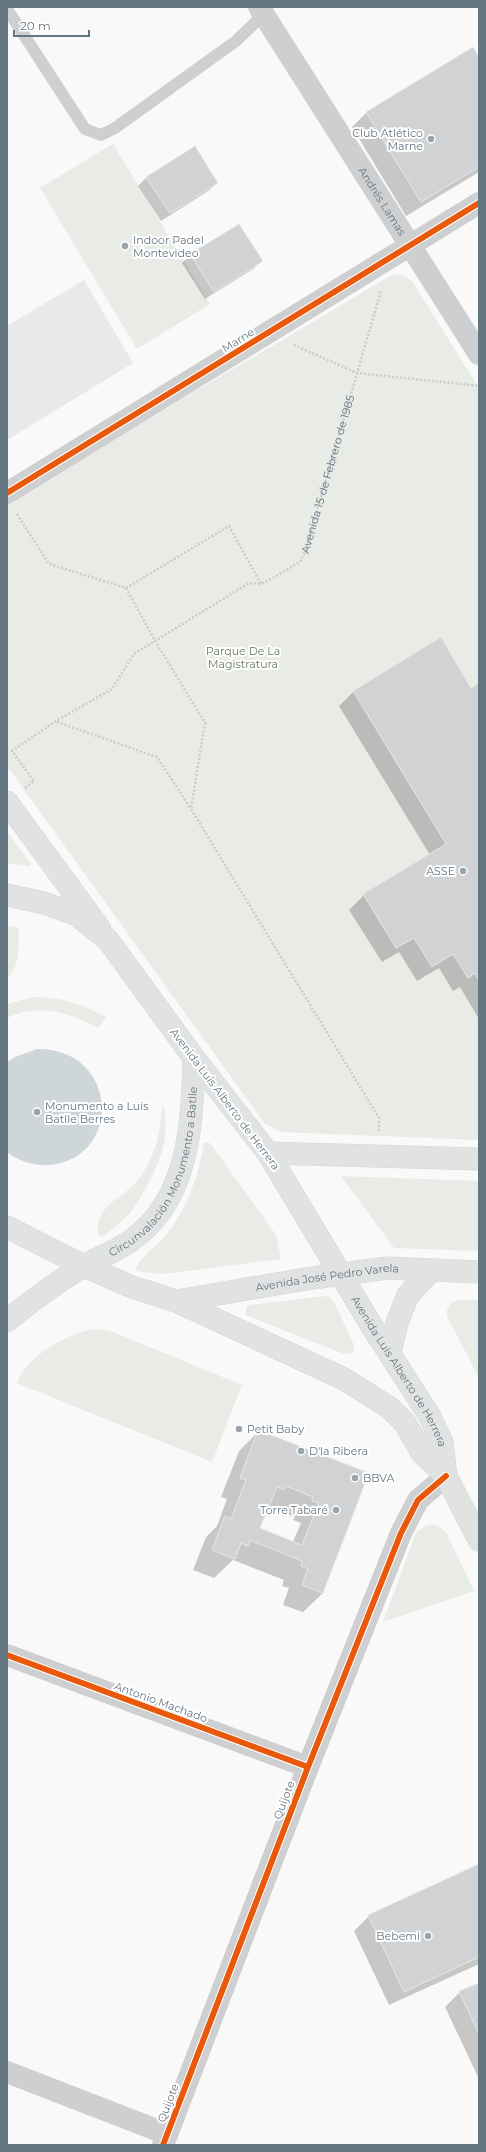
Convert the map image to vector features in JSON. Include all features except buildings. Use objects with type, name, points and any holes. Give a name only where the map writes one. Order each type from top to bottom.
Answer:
[{"type":"main road","name":"Avenida Luis Alberto de Herrera","points":[[15,796],[108,940],[194,1058],[268,1153],[429,1415],[442,1442],[446,1476]]},
{"type":"main road","points":[[7,895],[44,903],[77,915],[96,928],[108,940]]},
{"type":"main road","name":"Circunvalación Monumento a Batlle","points":[[7,1322],[31,1300],[84,1266],[130,1241],[148,1224],[168,1199],[183,1165],[187,1147],[193,1103],[194,1058]]},
{"type":"main road","points":[[268,1153],[479,1159]]},
{"type":"main road","name":"Avenida Luis Alberto de Herrera","points":[[7,1227],[84,1266],[138,1289],[176,1301],[369,1392],[405,1422],[422,1453],[446,1476],[479,1540]]},
{"type":"main road","name":"Avenida José Pedro Varela","points":[[176,1301],[387,1268],[479,1272]]},
{"type":"main road","points":[[390,1353],[397,1323],[408,1295],[432,1270]]},
{"type":"street","name":"Andrés Lamas","points":[[267,9],[479,354]]},
{"type":"street","name":"Marne","points":[[11,502],[268,333],[410,244],[479,203]]},
{"type":"street","name":"Quijote","points":[[165,2140],[308,1767],[401,1534],[418,1500],[430,1487],[446,1476]]},
{"type":"street","name":"Antonio Machado","points":[[7,1655],[308,1767]]},
{"type":"street","points":[[7,2072],[165,2140]]},
{"type":"lane","points":[[7,9],[85,129],[101,135],[115,128],[236,41],[267,9]]},
{"type":"path","points":[[268,333],[357,373],[479,386]]},
{"type":"path","points":[[11,502],[49,564],[126,588],[154,639],[205,723],[190,810]]},
{"type":"path","points":[[126,588],[229,526],[261,584]]},
{"type":"path","points":[[56,721],[157,757],[379,1118],[378,1156]]},
{"type":"shaded area","points":[[84,280],[133,363],[7,440],[7,326]]},
{"type":"shaded area","points":[[37,1049],[64,1053],[84,1066],[96,1083],[102,1104],[100,1125],[91,1143],[74,1158],[50,1165],[27,1163],[7,1152],[7,1062],[15,1057]]},
{"type":"green space","name":"Indoor Padel Montevideo","points":[[113,144],[210,304],[137,349],[40,188]]},
{"type":"green space","name":"Parque De La Magistratura","points":[[399,274],[412,281],[479,388],[479,1140],[281,1132],[265,1124],[7,766],[7,503],[392,275]]},
{"type":"green space","points":[[7,831],[31,864],[29,866],[7,863]]},
{"type":"green space","points":[[11,926],[19,928],[18,955],[15,968],[7,979],[7,927]]},
{"type":"green space","points":[[32,997],[53,998],[78,1004],[106,1017],[98,1028],[87,1022],[53,1011],[30,1011],[19,1013],[7,1018],[7,1004]]},
{"type":"green space","points":[[162,1106],[164,1106],[165,1137],[160,1156],[151,1178],[134,1208],[119,1224],[102,1237],[98,1234],[98,1224],[105,1209],[131,1188],[143,1173],[153,1154],[160,1126]]},
{"type":"green space","points":[[204,1143],[210,1143],[276,1235],[281,1259],[163,1274],[136,1271],[139,1263],[162,1240],[180,1215],[195,1181]]},
{"type":"green space","points":[[341,1176],[479,1181],[479,1251],[394,1248]]},
{"type":"green space","points":[[325,1296],[334,1302],[354,1345],[354,1350],[350,1354],[344,1354],[246,1315],[246,1307],[250,1305]]},
{"type":"green space","points":[[458,1300],[479,1300],[479,1378],[447,1316],[449,1306]]},
{"type":"green space","points":[[99,1329],[113,1332],[242,1385],[212,1462],[17,1383],[22,1373],[30,1363],[51,1346],[76,1334],[88,1330]]},
{"type":"green space","points":[[427,1525],[436,1525],[446,1532],[474,1591],[383,1622],[416,1533]]},
{"type":"cycle path","points":[[7,493],[479,203]]},
{"type":"cycle path","points":[[163,2145],[308,1767],[401,1533],[418,1500],[446,1476]]},
{"type":"cycle path","points":[[7,1655],[308,1767]]},
{"type":"place","name":"Club Atlético Marne","points":[[431,139]]},
{"type":"place","name":"Indoor Padel Montevideo","points":[[125,246]]},
{"type":"place","name":"ASSE","points":[[463,871]]},
{"type":"place","name":"Monumento a Luis Batlle Berres","points":[[37,1112]]},
{"type":"place","name":"Petit Baby","points":[[239,1429]]},
{"type":"place","name":"D'la Ribera","points":[[301,1451]]},
{"type":"place","name":"BBVA","points":[[355,1478]]},
{"type":"place","name":"Torre Tabaré","points":[[336,1510]]},
{"type":"place","name":"Bebemi","points":[[428,1936]]}]
